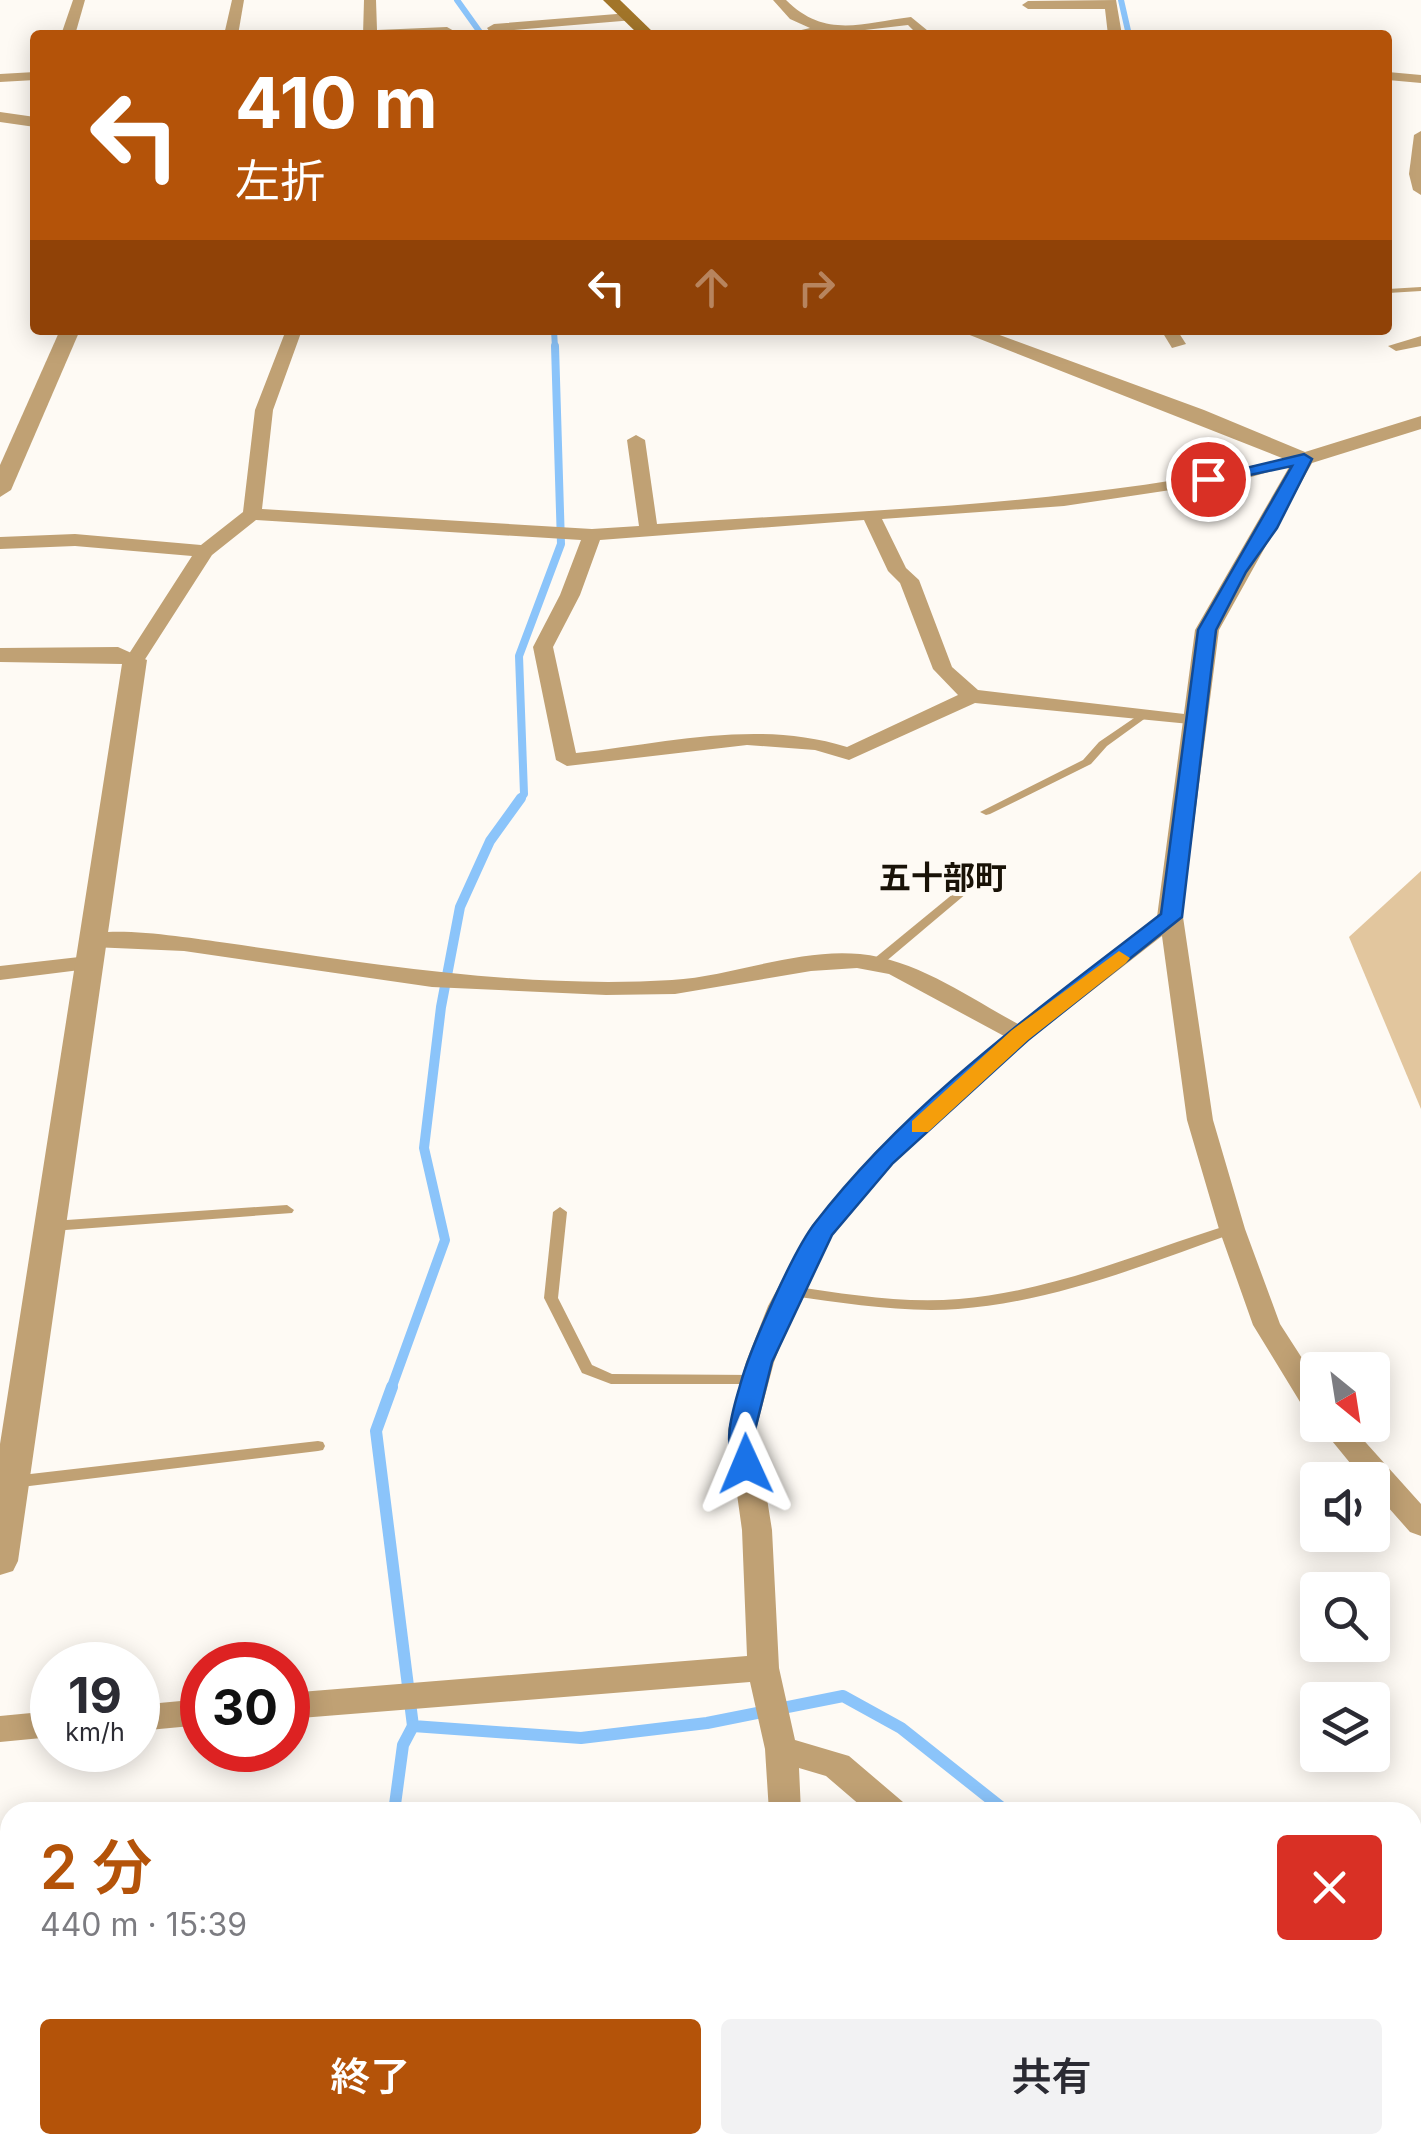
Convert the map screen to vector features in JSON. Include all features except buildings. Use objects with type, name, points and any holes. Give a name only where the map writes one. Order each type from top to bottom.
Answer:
[{"type":"main road","points":[[610,0],[643,30]]},
{"type":"street","points":[[70,30],[79,0]]},
{"type":"street","points":[[232,30],[238,0]]},
{"type":"street","points":[[370,0],[370,30]]},
{"type":"street","points":[[781,0],[795,16],[823,30]]},
{"type":"street","points":[[1028,5],[1110,3],[1115,30]]},
{"type":"street","points":[[495,30],[629,17]]},
{"type":"street","points":[[852,30],[912,22],[921,30]]},
{"type":"street","points":[[0,78],[30,76]]},
{"type":"street","points":[[1392,76],[1421,78]]},
{"type":"street","points":[[0,117],[30,121]]},
{"type":"street","points":[[1421,135],[1416,174],[1421,190]]},
{"type":"street","points":[[0,490],[68,335]]},
{"type":"street","points":[[252,514],[264,410],[292,335]]},
{"type":"street","points":[[985,335],[1198,414],[1304,459]]},
{"type":"street","points":[[1396,346],[1421,341]]},
{"type":"street","points":[[0,1561],[135,660],[205,550],[252,514],[592,535],[1064,500],[1244,474],[1421,422]]},
{"type":"street","points":[[636,440],[649,531]]},
{"type":"street","points":[[1300,1379],[1267,1325],[1232,1228],[1200,1120],[1171,917],[1207,630],[1238,572],[1269,528],[1304,459]]},
{"type":"street","points":[[870,514],[898,571],[909,580],[943,669],[972,696]]},
{"type":"street","points":[[592,535],[570,595],[543,647],[568,760],[760,738],[827,745],[849,754],[972,696],[1193,720]]},
{"type":"street","points":[[0,542],[75,540],[205,550]]},
{"type":"street","points":[[0,656],[118,654],[135,660]]},
{"type":"street","points":[[784,1802],[781,1749],[763,1668],[756,1530],[742,1430],[755,1380],[791,1290],[822,1231],[884,1158],[1020,1035],[1171,917]]},
{"type":"street","points":[[0,972],[90,951],[184,944],[432,980],[606,988],[675,986],[810,964],[874,965],[896,968],[1020,1035]]},
{"type":"street","points":[[1347,1442],[1421,1524]]},
{"type":"street","points":[[310,1704],[763,1668]]},
{"type":"street","points":[[0,1728],[30,1726]]},
{"type":"street","points":[[781,1749],[836,1766],[879,1802]]},
{"type":"lane","points":[[1392,291],[1421,289]]},
{"type":"lane","points":[[986,812],[1087,762],[1103,744],[1143,715]]},
{"type":"lane","points":[[874,965],[963,891]]},
{"type":"lane","points":[[50,1226],[288,1210]]},
{"type":"lane","points":[[560,1212],[552,1298],[587,1369],[611,1379],[755,1380]]},
{"type":"lane","points":[[791,1290],[860,1300],[958,1304],[1090,1279],[1232,1228]]},
{"type":"lane","points":[[7,1497],[318,1446]]},
{"type":"shaded area","points":[[1421,871],[1421,1109],[1349,937]]},
{"type":"waterway","points":[[457,0],[478,30]]},
{"type":"waterway","points":[[1121,0],[1128,30]]},
{"type":"waterway","points":[[554,335],[555,348]]},
{"type":"waterway","points":[[519,801],[524,794],[519,656],[561,544],[555,346]]},
{"type":"waterway","points":[[391,1389],[445,1240],[424,1148],[441,1007],[460,907],[490,841],[521,798]]},
{"type":"waterway","points":[[392,1387],[376,1431],[413,1726]]},
{"type":"waterway","points":[[413,1726],[581,1738],[707,1723],[843,1696],[901,1728],[994,1802]]},
{"type":"waterway","points":[[395,1802],[403,1745],[413,1726]]},
{"type":"slow traffic","points":[[920,1127],[1020,1035],[1119,958]]},
{"type":"district","name":"五十部町","points":[[943,877]]},
{"type":"route","points":[[746,1464],[742,1430],[760,1362],[782,1306],[822,1231],[884,1158],[1020,1035],[1171,917],[1207,630],[1238,572],[1269,528],[1304,459],[1208,479]]}]
